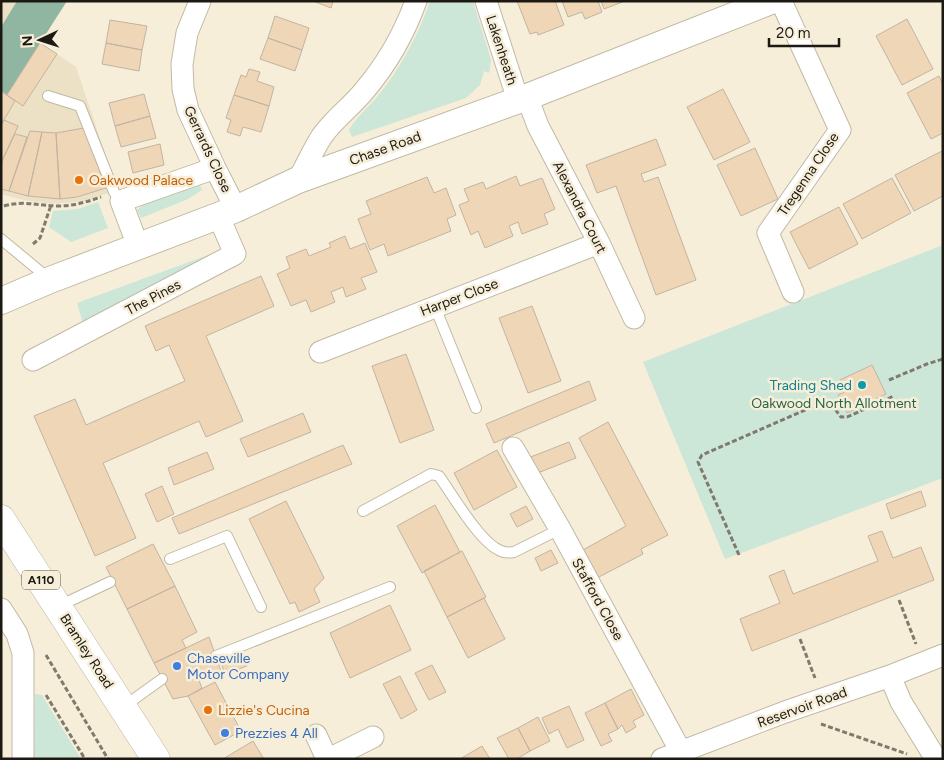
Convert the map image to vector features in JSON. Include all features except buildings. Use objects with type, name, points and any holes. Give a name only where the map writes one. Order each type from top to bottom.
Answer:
[{"type":"main road","name":"Bramley Road","points":[[1,519],[59,606],[156,759]]},
{"type":"street","name":"Gerrards Close","points":[[200,1],[187,33],[182,64],[183,89],[188,110],[215,168],[227,212]]},
{"type":"street","points":[[298,180],[321,138],[334,121],[364,92],[390,57],[410,19],[416,1]]},
{"type":"street","name":"Lakenheath","points":[[486,1],[522,98]]},
{"type":"street","name":"Chase Road","points":[[1,301],[50,280],[227,212],[298,180],[522,98],[772,1]]},
{"type":"street","name":"Tregenna Close","points":[[781,1],[840,130],[768,233],[793,292]]},
{"type":"street","name":"Alexandra Court","points":[[522,98],[599,243],[634,318]]},
{"type":"street","points":[[138,246],[121,201],[215,168]]},
{"type":"street","name":"The Pines","points":[[33,360],[235,254],[227,212]]},
{"type":"street","name":"Harper Close","points":[[320,352],[599,243]]},
{"type":"street","name":"Stafford Close","points":[[513,448],[560,530],[672,755]]},
{"type":"street","points":[[1,609],[17,634],[23,653],[23,759]]},
{"type":"street","name":"Reservoir Road","points":[[672,755],[943,655]]},
{"type":"street","points":[[890,676],[901,702],[936,759]]},
{"type":"street","points":[[316,735],[328,759],[372,737]]},
{"type":"lane","points":[[48,96],[80,106],[114,192],[121,201]]},
{"type":"lane","points":[[1,239],[50,280]]},
{"type":"lane","points":[[435,307],[476,408]]},
{"type":"lane","points":[[363,512],[431,474],[439,476],[482,536],[496,550],[506,553],[514,552],[560,530]]},
{"type":"lane","points":[[170,559],[227,536],[261,607]]},
{"type":"lane","points":[[59,606],[110,582]]},
{"type":"lane","points":[[216,656],[390,587]]},
{"type":"lane","points":[[123,706],[162,679]]},
{"type":"path","points":[[889,380],[927,364],[943,360]]},
{"type":"path","points":[[738,555],[698,462],[702,454],[819,404],[834,408],[841,417],[847,417],[894,396]]},
{"type":"path","points":[[899,600],[923,662]]},
{"type":"path","points":[[800,640],[824,699]]},
{"type":"path","points":[[44,651],[108,759]]},
{"type":"path","points":[[44,690],[85,759]]},
{"type":"path","points":[[785,712],[913,756]]},
{"type":"shaded area","points":[[1,1],[17,1],[1,27]]},
{"type":"shaded area","points":[[40,43],[76,67],[116,186],[106,194],[85,201],[53,204],[24,200],[1,194],[1,126],[15,101],[7,95]]},
{"type":"green space","points":[[17,1],[67,1],[7,95],[1,91],[1,27]]},
{"type":"green space","points":[[430,1],[473,1],[491,60],[489,73],[484,71],[480,85],[466,98],[352,137],[349,130],[355,121],[374,101],[401,64]]},
{"type":"green space","points":[[200,185],[202,190],[188,199],[141,218],[137,210],[146,202]]},
{"type":"green space","points":[[98,202],[108,228],[71,242],[49,227],[53,211],[78,209]]},
{"type":"green space","name":"Oakwood North Allotment","points":[[943,245],[943,478],[725,559],[643,362]]},
{"type":"green space","points":[[211,254],[199,267],[83,323],[77,303]]},
{"type":"green space","points":[[35,694],[42,695],[81,759],[34,759]]},
{"type":"place","name":"Oakwood Palace","points":[[79,180]]},
{"type":"place","name":"Trading Shed","points":[[862,385]]},
{"type":"place","name":"Chaseville Motor Company","points":[[177,666]]},
{"type":"place","name":"Lizzie's Cucina","points":[[208,710]]},
{"type":"place","name":"Prezzies 4 All","points":[[225,733]]}]
